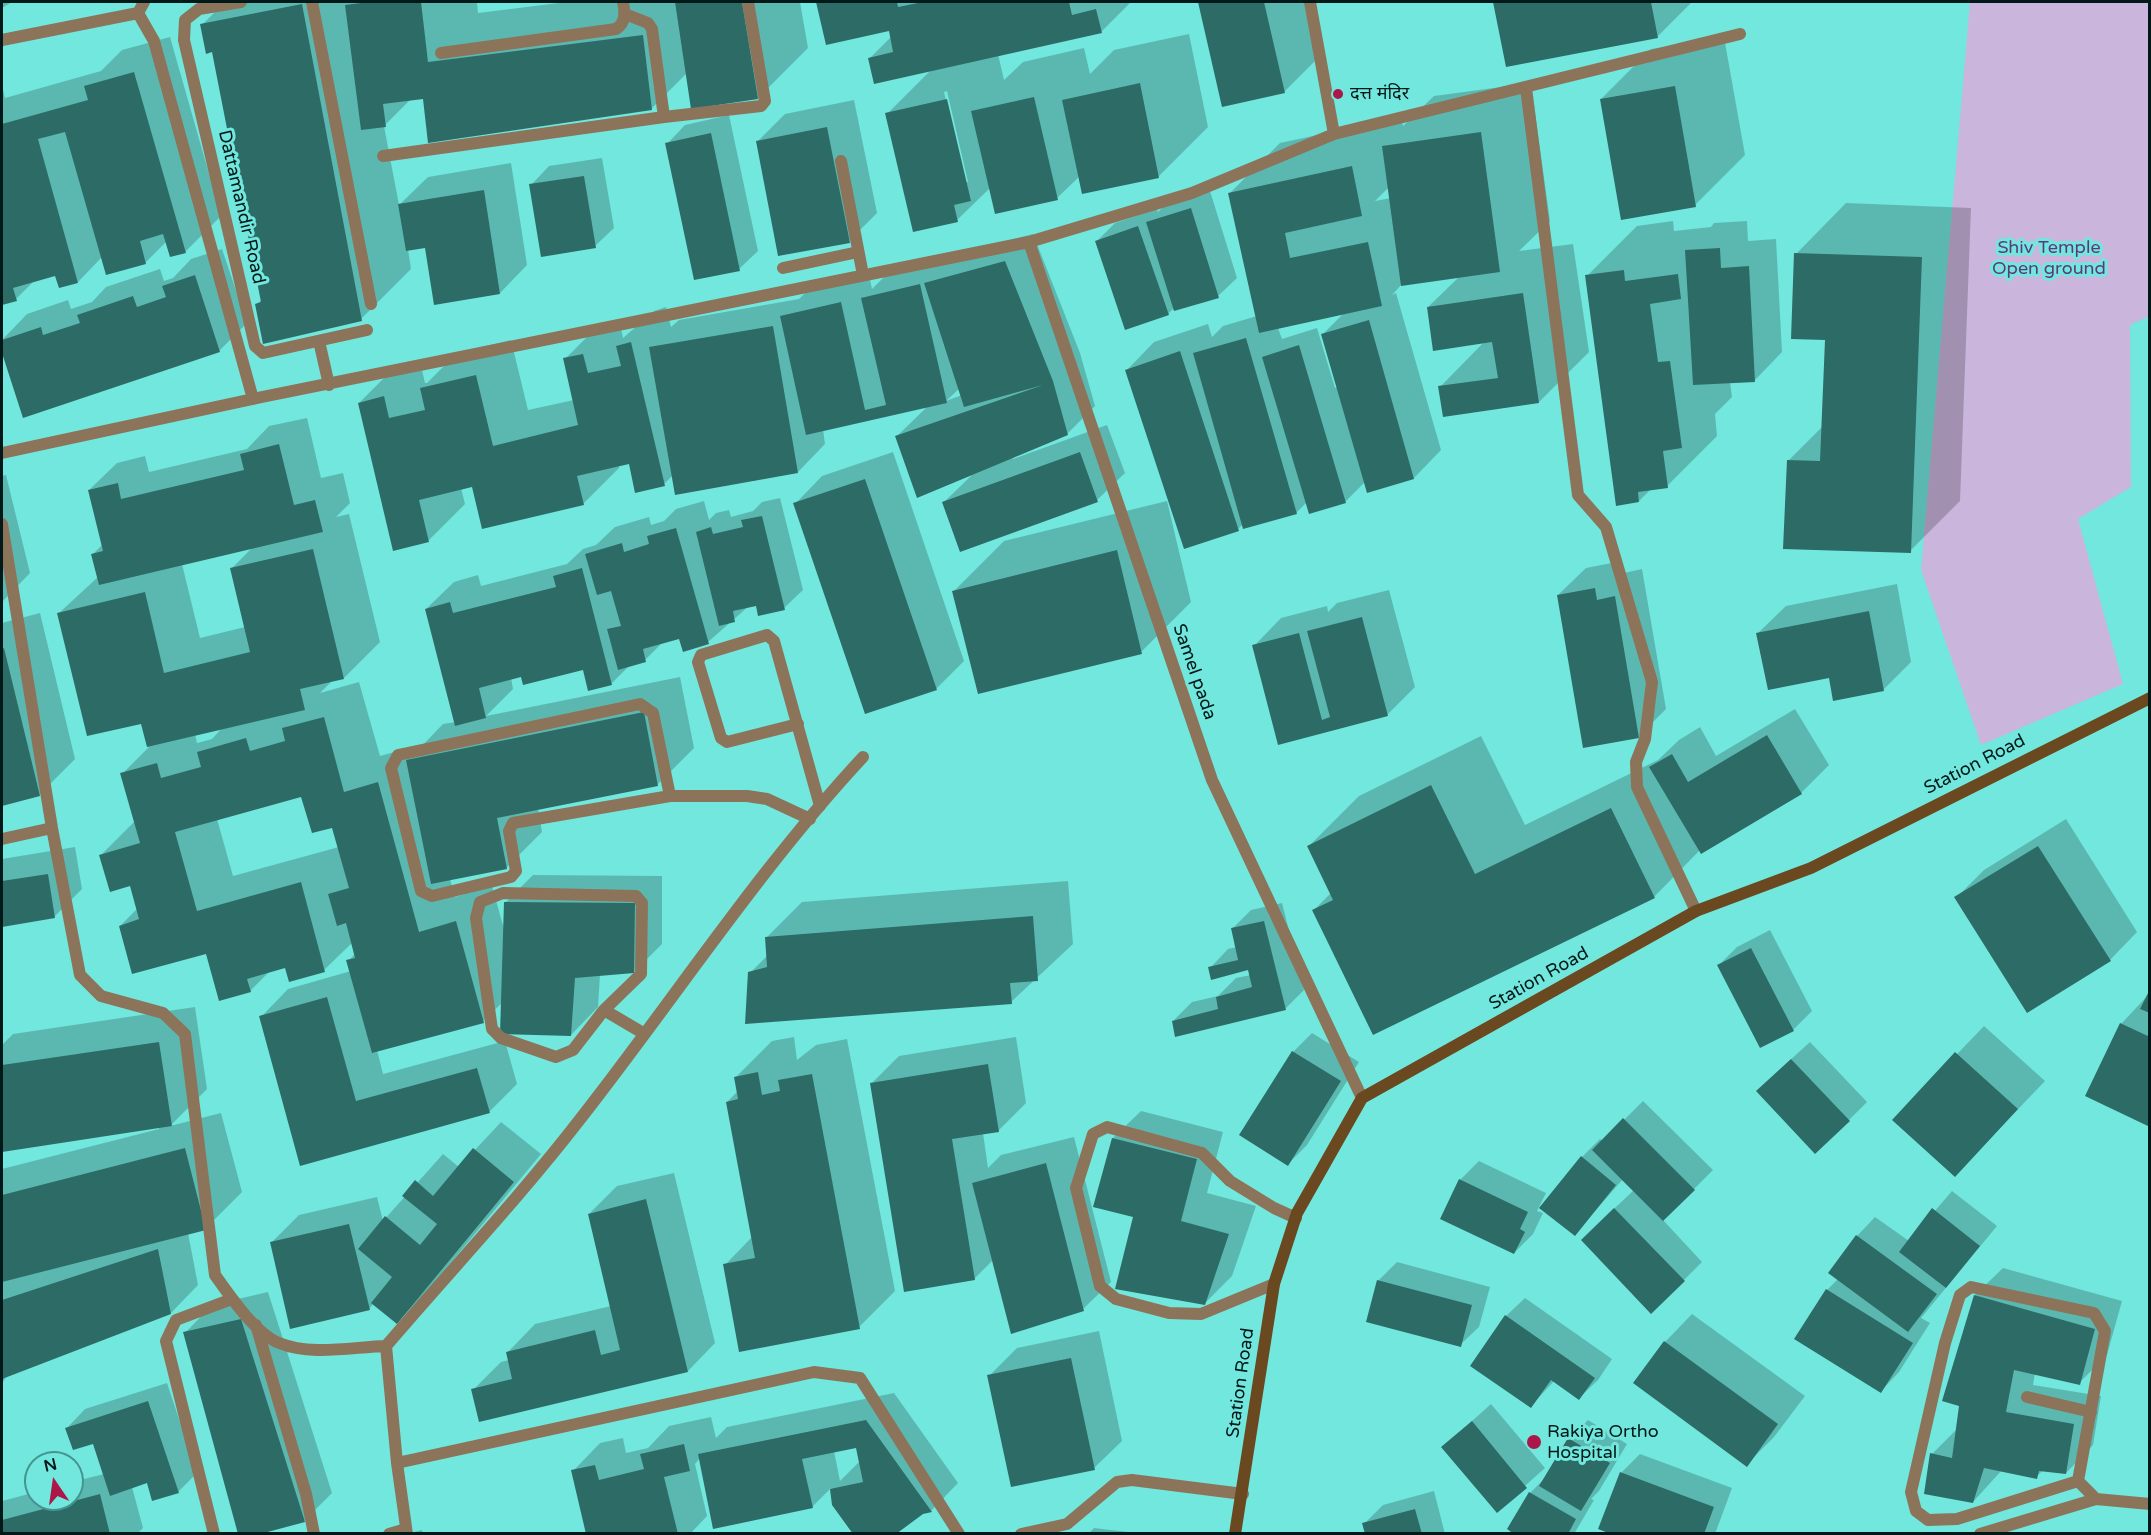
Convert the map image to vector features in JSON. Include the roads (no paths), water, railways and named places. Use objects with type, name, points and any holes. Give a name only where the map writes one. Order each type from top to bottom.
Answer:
[{"type":"main road","name":"Station Road","points":[[1235,1533],[1243,1494],[1274,1284],[1296,1218],[1362,1098],[1696,911],[1811,868],[2150,699]]},
{"type":"street","name":"Dattamandir Road","points":[[242,2],[199,9],[185,20],[184,40],[255,346],[263,353],[367,330]]},
{"type":"street","points":[[312,2],[371,304]]},
{"type":"street","points":[[383,156],[664,117],[761,106],[765,101],[748,2]]},
{"type":"street","points":[[1310,2],[1334,134]]},
{"type":"street","points":[[2,40],[141,7],[154,41],[253,399]]},
{"type":"street","points":[[441,52],[616,29],[621,26],[624,8],[648,23],[652,29],[664,117]]},
{"type":"street","points":[[2,453],[253,399],[329,386],[1029,242],[1192,193],[1334,134],[1740,34]]},
{"type":"street","points":[[1526,88],[1578,495],[1606,526],[1652,682],[1645,739],[1636,762],[1637,787],[1696,911]]},
{"type":"street","points":[[841,161],[863,275]]},
{"type":"street","name":"Samel pada","points":[[1029,242],[1212,780],[1362,1098]]},
{"type":"street","points":[[783,268],[858,252]]},
{"type":"street","points":[[319,341],[329,386]]},
{"type":"street","points":[[2,524],[52,828],[80,975],[101,996],[163,1013],[185,1034],[215,1275],[232,1299],[256,1325],[277,1342],[304,1349],[386,1346]]},
{"type":"street","points":[[798,724],[727,742],[721,738],[698,662],[701,655],[767,635],[774,641],[798,724],[820,806]]},
{"type":"street","points":[[670,796],[653,713],[640,704],[398,755],[391,768],[421,891],[432,896],[511,877],[516,871],[509,831],[513,823],[670,796],[747,796],[767,799],[810,819]]},
{"type":"street","points":[[389,1533],[407,1531],[397,1463],[386,1346],[581,1119],[643,1033],[820,806],[863,757]]},
{"type":"street","points":[[2,839],[52,828]]},
{"type":"street","points":[[503,893],[636,896],[642,903],[641,974],[604,1010],[573,1050],[556,1057],[501,1038],[492,1029],[476,918],[480,902],[503,893]]},
{"type":"street","points":[[604,1010],[643,1033]]},
{"type":"street","points":[[1274,1284],[1201,1314],[1169,1313],[1116,1299],[1100,1287],[1076,1188],[1094,1134],[1107,1128],[1202,1153],[1230,1180],[1274,1208],[1296,1218]]},
{"type":"street","points":[[1971,1287],[2094,1313],[2104,1331],[2078,1481],[1957,1519],[1928,1520],[1916,1511],[1911,1492],[1945,1343],[1960,1295],[1971,1287]]},
{"type":"street","points":[[214,1533],[166,1341],[176,1320],[232,1299]]},
{"type":"street","points":[[256,1325],[306,1494],[314,1533]]},
{"type":"street","points":[[397,1463],[814,1372],[860,1378],[959,1533]]},
{"type":"street","points":[[2027,1397],[2091,1412]]},
{"type":"street","points":[[1021,1533],[1067,1524],[1117,1482],[1132,1480],[1243,1494]]},
{"type":"street","points":[[2078,1481],[2096,1499]]},
{"type":"street","points":[[1980,1533],[2096,1499],[2150,1504]]},
{"type":"place","name":"दत्त मंदिर","points":[[1338,94]]},
{"type":"place","name":"Rakiya Ortho Hospital","points":[[1534,1442]]},
{"type":"park label","name":"Shiv Temple Open ground","points":[[2049,258]]}]
